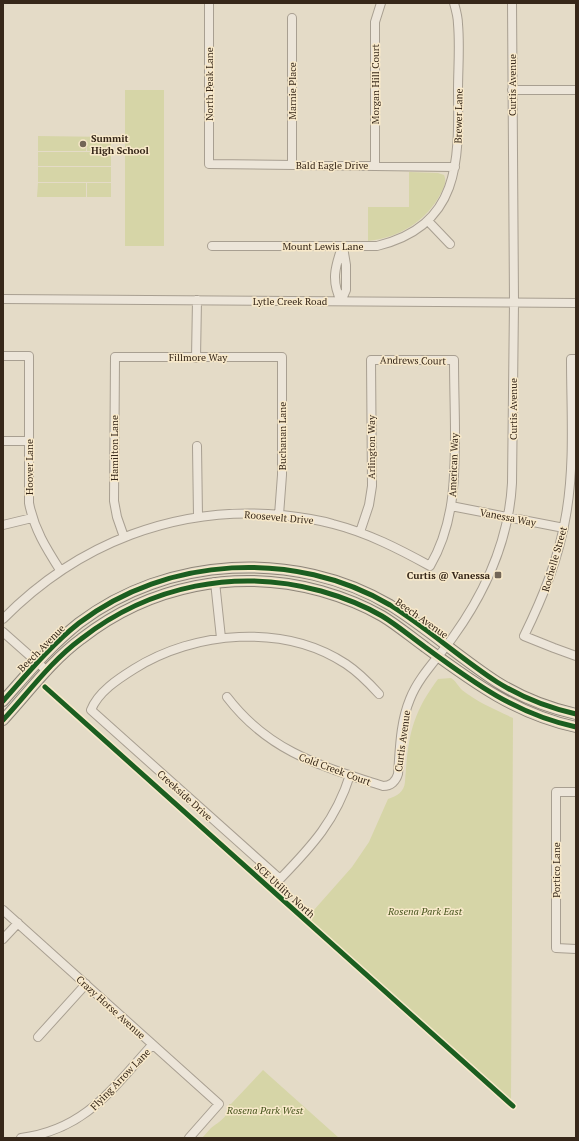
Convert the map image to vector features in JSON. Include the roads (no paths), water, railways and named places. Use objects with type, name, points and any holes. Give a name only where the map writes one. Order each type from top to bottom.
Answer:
[{"type":"main road","name":"Beech Avenue","points":[[3,701],[37,662],[59,640],[80,623],[128,594],[157,582],[189,573],[235,567],[258,567],[288,570],[319,576],[343,584],[389,605],[487,675],[510,689],[536,701],[576,714]]},
{"type":"main road","name":"Beech Avenue","points":[[3,720],[47,671],[80,639],[105,622],[134,606],[159,595],[190,586],[237,580],[267,581],[298,585],[340,596],[383,617],[484,689],[510,704],[538,716],[576,727]]},
{"type":"street","name":"North Peak Lane","points":[[209,3],[209,164]]},
{"type":"street","name":"Morgan Hill Court","points":[[375,165],[375,22],[381,3]]},
{"type":"street","name":"Brewer Lane","points":[[428,221],[450,188],[459,140],[458,24],[454,3]]},
{"type":"street","name":"Curtis Avenue","points":[[391,784],[396,779],[398,774],[402,728],[410,699],[418,684],[474,606],[488,579],[500,548],[508,517],[512,483],[514,302],[512,3]]},
{"type":"street","name":"Marnie Place","points":[[292,18],[292,165]]},
{"type":"street","points":[[512,90],[576,90]]},
{"type":"street","name":"Bald Eagle Drive","points":[[209,164],[455,167]]},
{"type":"street","points":[[428,221],[450,244]]},
{"type":"street","name":"Mount Lewis Lane","points":[[212,246],[377,246],[398,240],[428,221]]},
{"type":"street","points":[[341,301],[346,290],[346,265],[342,247]]},
{"type":"street","name":"Lytle Creek Road","points":[[3,299],[576,303]]},
{"type":"street","points":[[196,358],[197,300]]},
{"type":"street","name":"Hoover Lane","points":[[3,356],[29,356],[29,503],[32,518],[45,547],[60,570]]},
{"type":"street","name":"Fillmore Way","points":[[115,357],[282,357]]},
{"type":"street","name":"Hamilton Lane","points":[[115,357],[114,501],[117,517],[124,537]]},
{"type":"street","name":"Buchanan Lane","points":[[279,515],[282,475],[282,357]]},
{"type":"street","name":"Rochelle Street","points":[[573,359],[570,474],[568,503],[564,528],[549,582],[524,636],[576,656]]},
{"type":"street","name":"Andrews Court","points":[[371,360],[454,360]]},
{"type":"street","name":"Arlington Way","points":[[360,532],[369,505],[371,491],[371,360]]},
{"type":"street","name":"American Way","points":[[430,566],[442,539],[452,506],[455,461],[454,360]]},
{"type":"street","points":[[3,441],[29,441]]},
{"type":"street","points":[[197,446],[198,516]]},
{"type":"street","name":"Vanessa Way","points":[[452,506],[564,528]]},
{"type":"street","name":"Roosevelt Drive","points":[[3,619],[35,589],[60,570],[103,546],[160,525],[198,516],[246,513],[314,519],[360,532],[398,548],[430,566]]},
{"type":"street","points":[[3,525],[32,518]]},
{"type":"street","points":[[215,582],[221,638],[254,636],[294,642],[320,650],[356,671],[379,694]]},
{"type":"street","points":[[3,632],[47,671]]},
{"type":"street","name":"Creekside Drive","points":[[221,638],[182,647],[154,658],[139,666],[112,685],[96,700],[90,710],[280,879],[327,826],[342,797],[350,775]]},
{"type":"street","name":"Cold Creek Court","points":[[227,697],[252,724],[282,747],[313,763],[383,786],[391,784]]},
{"type":"street","name":"Portico Lane","points":[[576,792],[556,792],[556,948],[576,949]]},
{"type":"street","name":"Crazy Horse Avenue","points":[[3,910],[219,1104],[189,1138]]},
{"type":"street","points":[[3,939],[18,923]]},
{"type":"street","points":[[38,1037],[86,984]]},
{"type":"street","name":"Flying Arrow Lane","points":[[21,1138],[58,1130],[78,1119],[103,1099],[152,1045]]},
{"type":"place","name":"Summit High School","points":[[83,144]]},
{"type":"place","name":"Curtis @ Vanessa","points":[[498,575]]},
{"type":"park label","name":"Rosena Park East","points":[[425,911]]},
{"type":"park label","name":"Rosena Park West","points":[[265,1110]]}]
